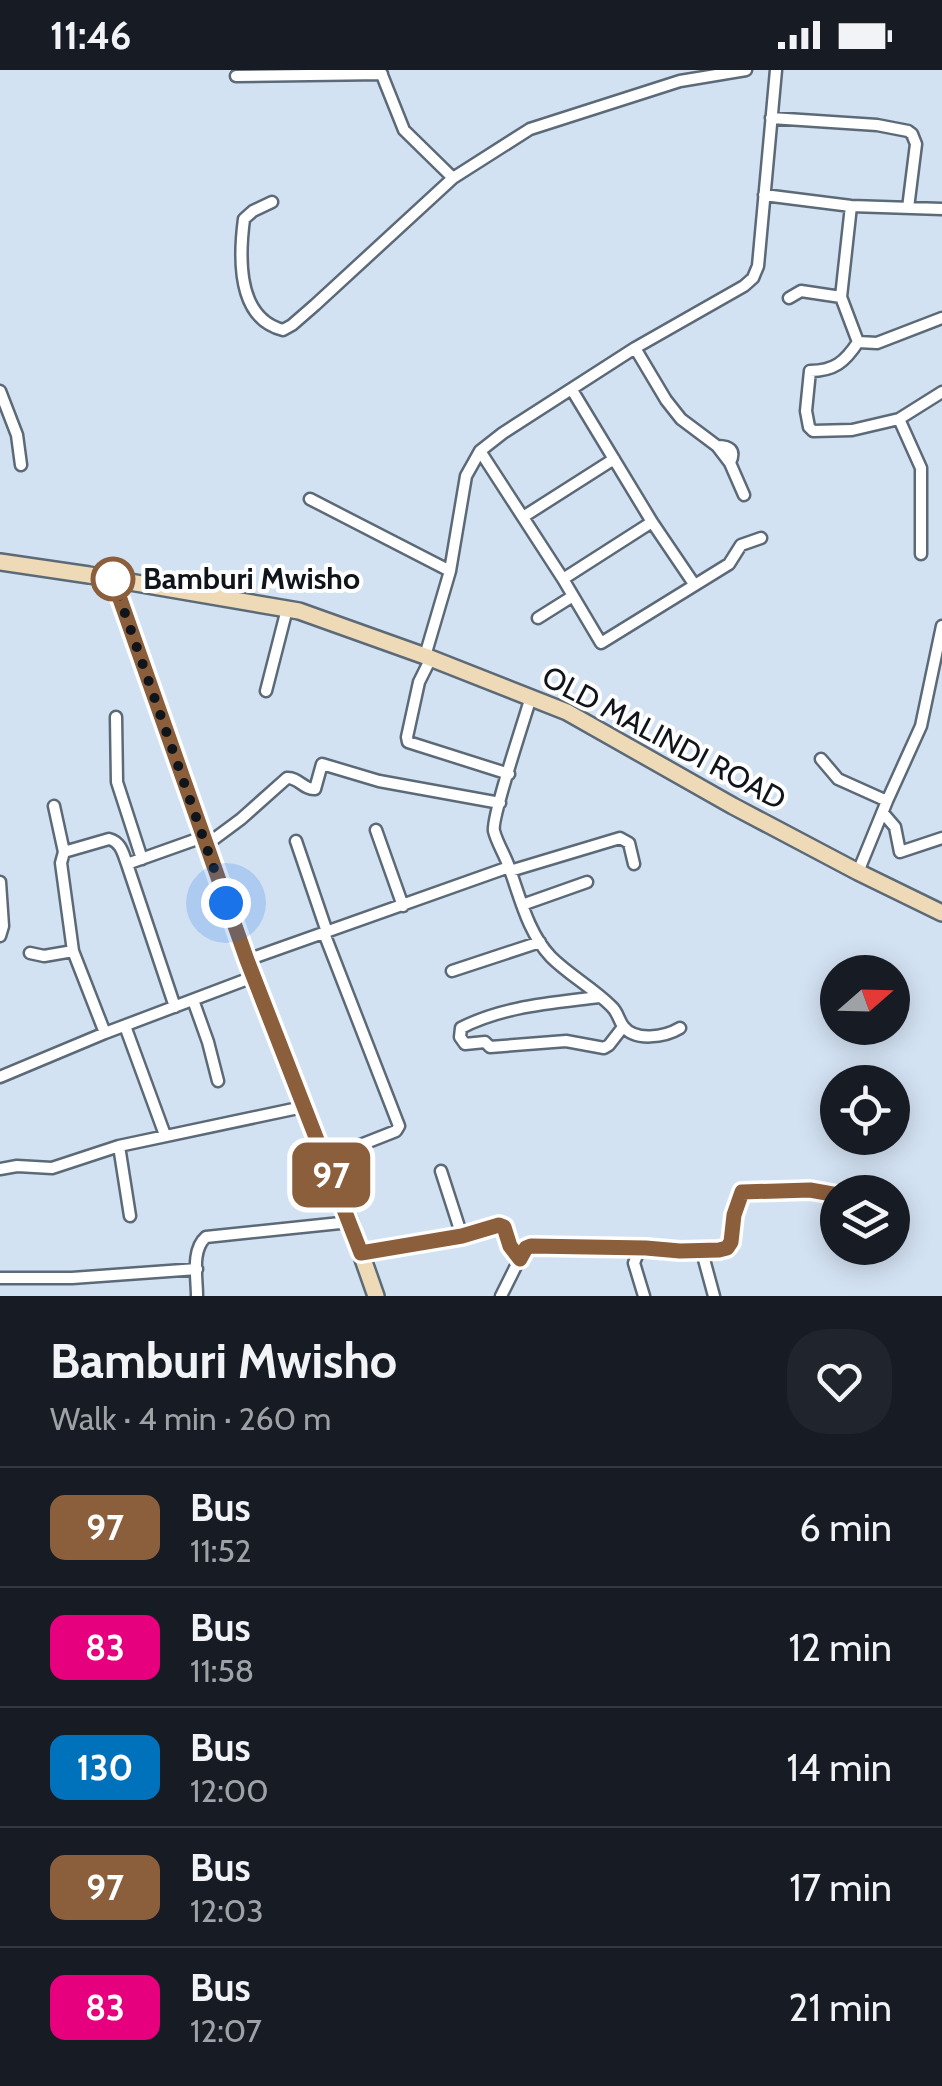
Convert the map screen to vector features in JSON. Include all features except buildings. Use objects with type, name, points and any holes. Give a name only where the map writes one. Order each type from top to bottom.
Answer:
[{"type":"main road","name":"OLD MALINDI ROAD","points":[[0,562],[286,609],[428,657],[576,716],[733,806],[942,913]]},
{"type":"main road","points":[[113,579],[253,977],[376,1296]]},
{"type":"street","points":[[272,202],[244,219],[242,267],[245,292],[252,306],[274,327],[283,330],[453,178],[530,129],[680,80],[746,70]]},
{"type":"street","points":[[509,774],[408,742],[407,737],[418,682],[450,571],[466,476],[480,451],[504,433],[752,278],[758,266],[776,71],[762,70]]},
{"type":"street","points":[[236,76],[381,72],[404,130],[453,178]]},
{"type":"street","points":[[771,118],[908,131],[916,144],[908,208]]},
{"type":"street","points":[[764,195],[851,206],[942,210]]},
{"type":"street","points":[[851,206],[841,296],[858,342]]},
{"type":"street","points":[[789,298],[801,291],[841,296]]},
{"type":"street","points":[[858,342],[876,343],[942,318]]},
{"type":"street","points":[[858,342],[849,356],[833,368],[810,371],[806,411],[809,429],[852,430],[899,419],[942,392]]},
{"type":"street","points":[[635,348],[681,419],[718,446],[744,496]]},
{"type":"street","points":[[572,390],[694,584]]},
{"type":"street","points":[[0,391],[18,435],[21,465]]},
{"type":"street","points":[[899,419],[921,468],[921,554]]},
{"type":"street","points":[[480,451],[563,579],[596,645],[729,564],[742,546],[762,538]]},
{"type":"street","points":[[523,517],[614,459]]},
{"type":"street","points":[[310,499],[450,571]]},
{"type":"street","points":[[563,579],[652,522]]},
{"type":"street","points":[[538,618],[573,596]]},
{"type":"street","points":[[266,691],[286,609]]},
{"type":"street","points":[[858,872],[921,726],[942,626]]},
{"type":"street","points":[[531,697],[493,827],[522,904],[540,942],[569,973],[616,1011],[623,1027],[654,1036],[680,1028]]},
{"type":"street","points":[[116,717],[117,782],[142,859]]},
{"type":"street","points":[[822,759],[838,779],[885,807],[895,827],[900,852],[942,838]]},
{"type":"street","points":[[127,864],[205,841],[241,819],[287,778],[315,789],[322,764],[379,780],[500,803]]},
{"type":"street","points":[[54,806],[64,852],[61,863],[73,951],[105,1033]]},
{"type":"street","points":[[376,830],[403,906]]},
{"type":"street","points":[[64,852],[109,838],[120,846],[175,1007]]},
{"type":"street","points":[[247,960],[510,869],[620,838],[629,842],[634,864]]},
{"type":"street","points":[[296,841],[399,1126],[396,1131],[325,1159]]},
{"type":"street","points":[[0,882],[0,936]]},
{"type":"street","points":[[522,904],[587,882]]},
{"type":"street","points":[[452,972],[540,942]]},
{"type":"street","points":[[30,952],[44,956],[73,951]]},
{"type":"street","points":[[0,1078],[253,977]]},
{"type":"street","points":[[600,997],[496,1014],[462,1028],[460,1037],[466,1044],[485,1042],[490,1046],[566,1041],[604,1048],[623,1027]]},
{"type":"street","points":[[193,1000],[218,1081]]},
{"type":"street","points":[[125,1026],[166,1136]]},
{"type":"street","points":[[0,1169],[52,1168],[119,1146],[304,1107]]},
{"type":"street","points":[[119,1146],[130,1216]]},
{"type":"street","points":[[441,1171],[462,1236]]},
{"type":"street","points":[[501,1296],[526,1248],[531,1246],[719,1250],[729,1245],[742,1192],[820,1192]]},
{"type":"street","points":[[198,1296],[197,1248],[206,1237],[350,1222]]},
{"type":"street","points":[[361,1253],[462,1236],[501,1225],[520,1259]]},
{"type":"street","points":[[640,1248],[634,1266],[644,1296]]},
{"type":"street","points":[[702,1252],[714,1296]]},
{"type":"street","points":[[0,1278],[72,1278],[196,1269]]},
{"type":"bus line","name":"97","points":[[113,579],[247,960],[361,1253],[462,1236],[499,1225],[504,1227],[510,1246],[520,1259],[531,1246],[719,1250],[731,1242],[742,1192],[820,1192]]},
{"type":"place","name":"Bamburi Mwisho","points":[[113,579]]},
{"type":"route","points":[[113,579],[226,903]]}]
